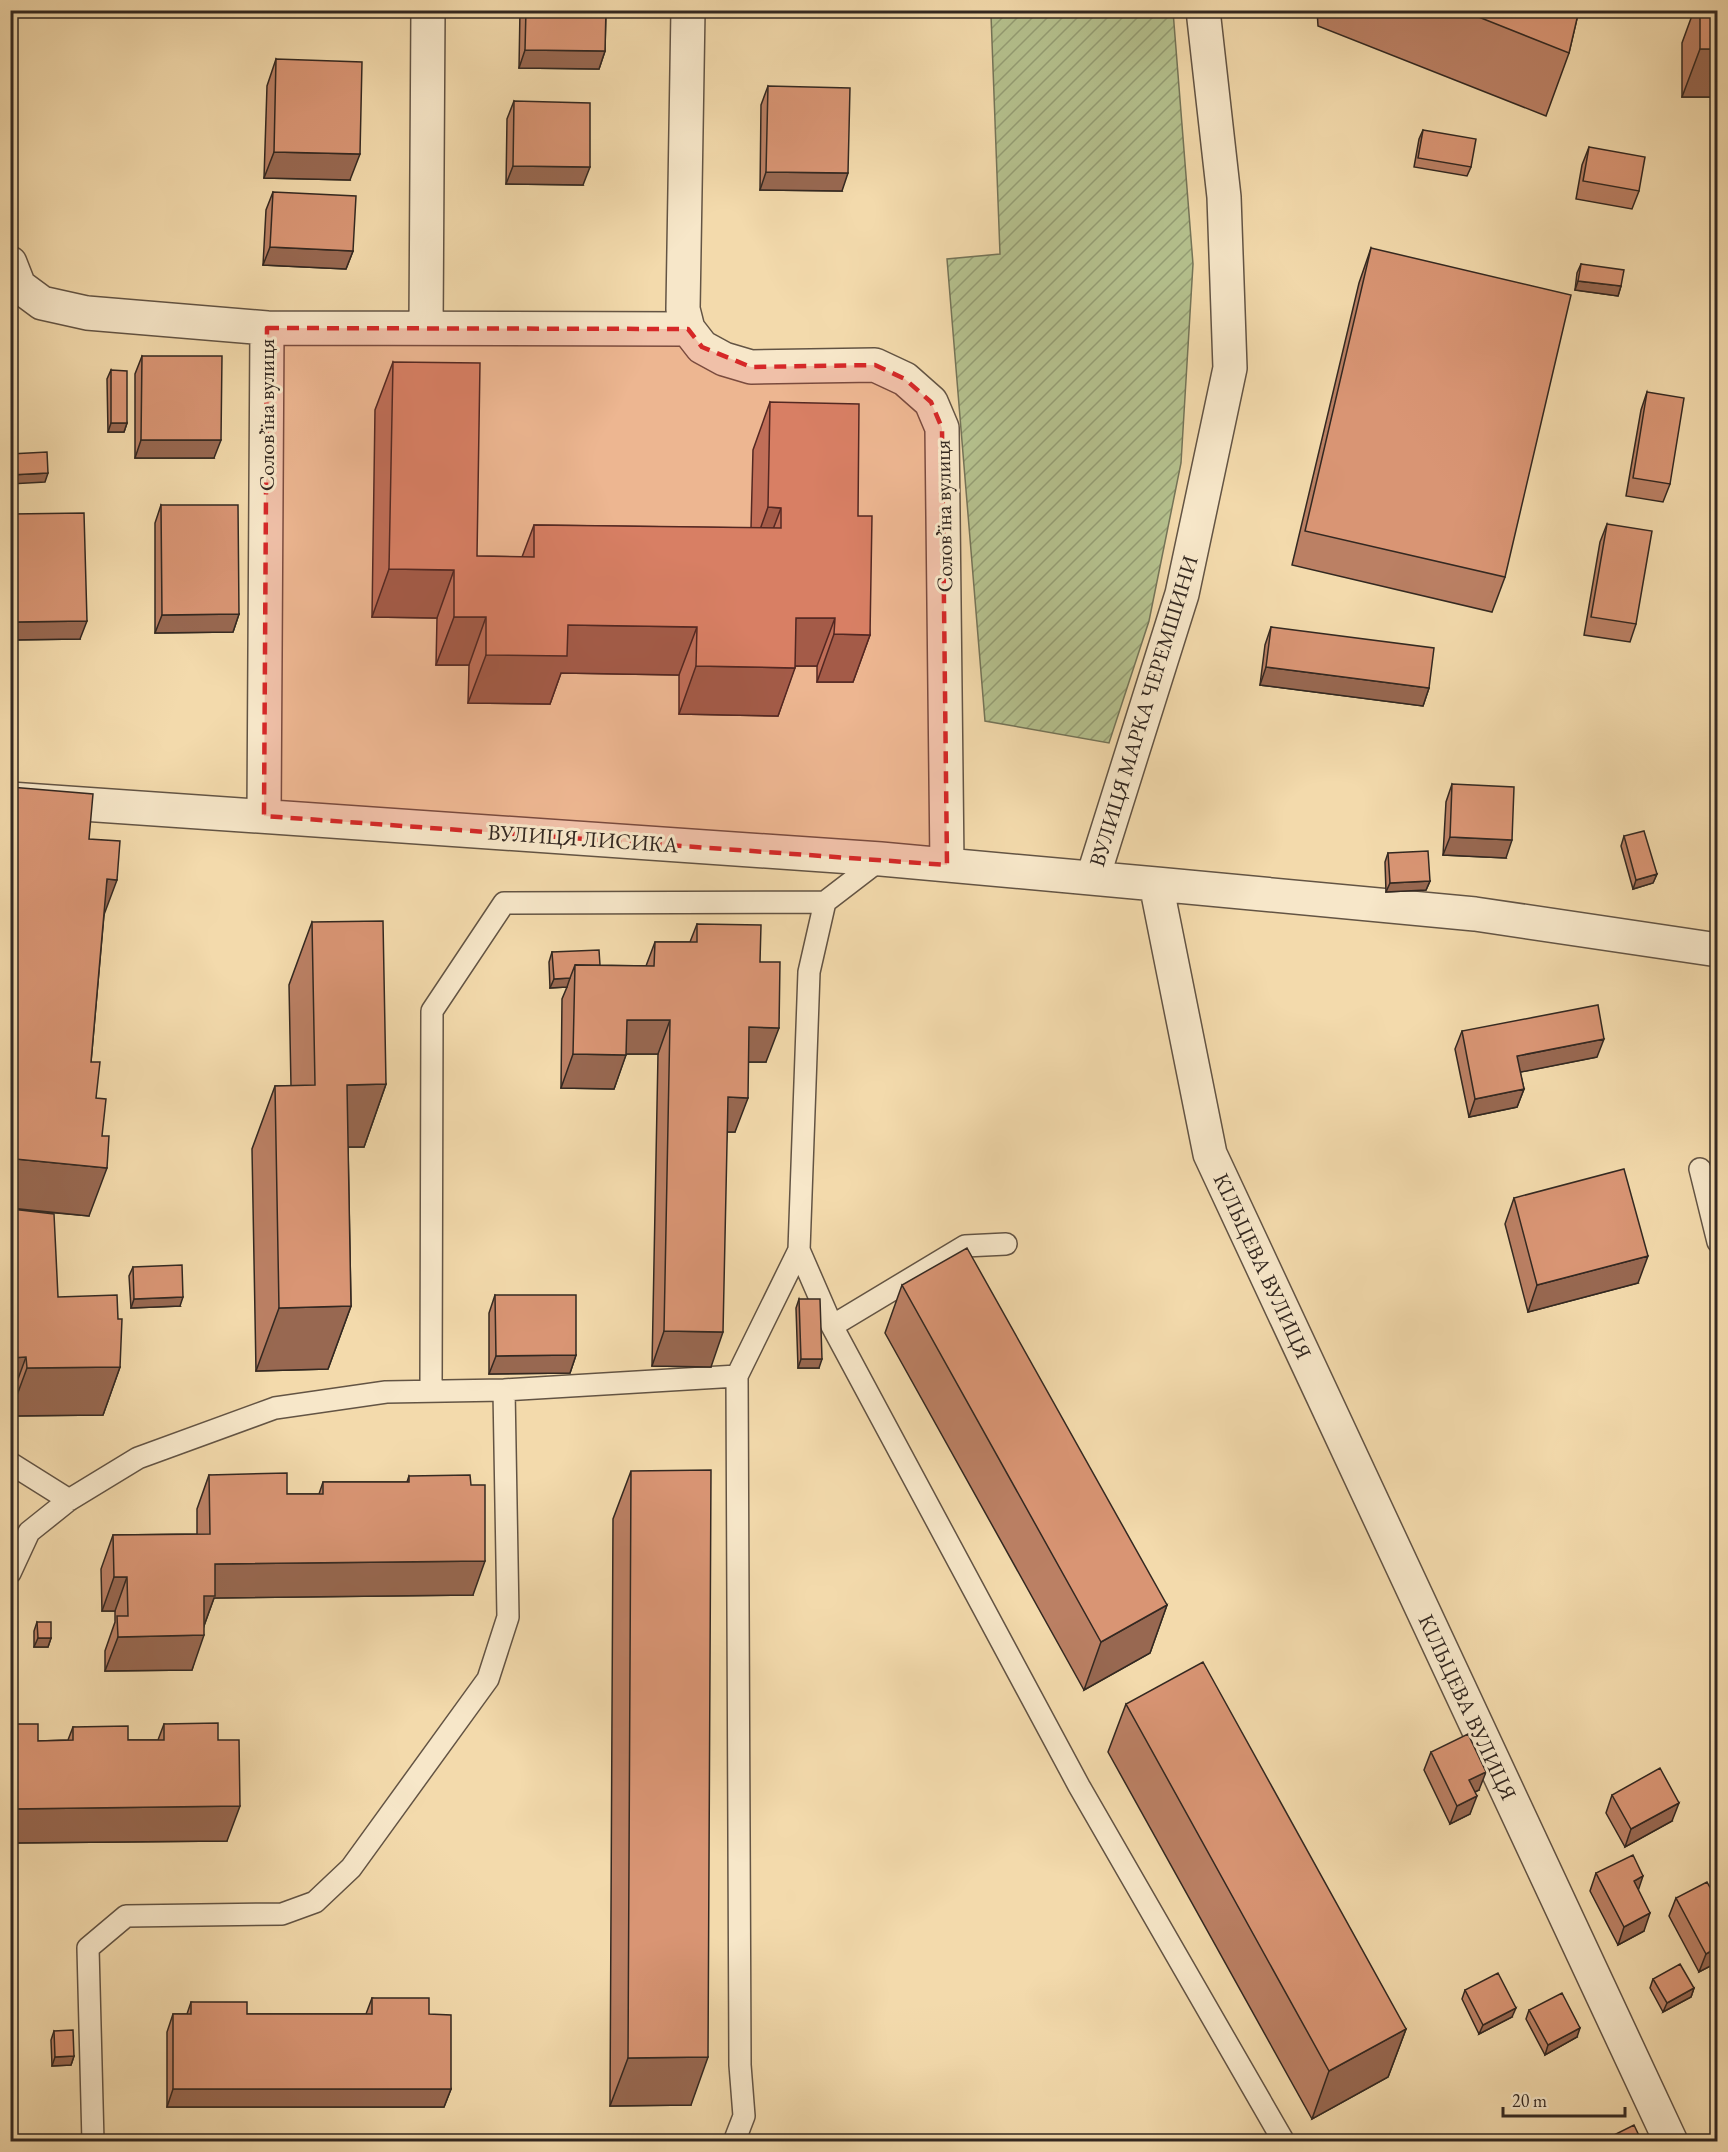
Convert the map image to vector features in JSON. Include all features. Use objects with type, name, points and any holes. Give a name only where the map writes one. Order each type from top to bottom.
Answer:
[{"type":"street","points":[[426,327],[428,10]]},
{"type":"street","points":[[688,10],[683,309],[688,329]]},
{"type":"street","name":"ВУЛИЦЯ МАРКА ЧЕРЕМШИНИ","points":[[1093,877],[1182,594],[1230,368],[1224,197],[1203,10]]},
{"type":"street","points":[[10,263],[19,286],[42,303],[87,313],[267,328]]},
{"type":"street","name":"Соловʼїна вулиця","points":[[264,816],[267,328],[688,329],[702,347],[724,359],[751,367],[875,365],[905,379],[931,402],[942,428],[947,865]]},
{"type":"street","name":"ВУЛИЦЯ ЛИСИКА","points":[[10,799],[881,859],[1156,884]]},
{"type":"street","points":[[1156,884],[1475,914],[1718,950]]},
{"type":"street","name":"КІЛЬЦЕВА ВУЛИЦЯ","points":[[1156,884],[1210,1154],[1671,2142]]},
{"type":"lane","points":[[430,1391],[432,1011],[504,903],[825,902],[881,859]]},
{"type":"lane","points":[[734,2142],[744,2116],[740,2053],[737,1376],[799,1250],[809,972],[825,902]]},
{"type":"lane","points":[[1700,1169],[1718,1242]]},
{"type":"lane","points":[[832,1326],[965,1246],[1006,1244]]},
{"type":"lane","points":[[799,1250],[832,1326],[1079,1786],[1284,2142]]},
{"type":"lane","points":[[10,1573],[29,1532],[69,1500],[138,1458],[275,1408],[386,1392],[504,1390],[737,1376]]},
{"type":"lane","points":[[93,2142],[88,1948],[126,1916],[282,1914],[315,1902],[351,1868],[488,1679],[508,1617],[504,1390]]},
{"type":"lane","points":[[10,1463],[69,1500]]},
{"type":"highlighted area","points":[[267,328],[688,329],[702,347],[751,367],[875,365],[905,379],[931,402],[942,428],[947,865],[264,816]]},
{"type":"green space","points":[[957,11],[1173,11],[1193,264],[1181,463],[1149,621],[1109,743],[985,721],[947,259],[1000,254],[991,15]]},
{"type":"building","points":[[526,10],[606,10],[605,51],[525,50]]},
{"type":"building","points":[[1461,10],[1579,10],[1569,53]]},
{"type":"building","points":[[1700,10],[1718,10],[1718,49],[1700,49]]},
{"type":"building","points":[[276,59],[362,62],[360,154],[274,152]]},
{"type":"building","points":[[768,86],[850,88],[848,173],[766,172]]},
{"type":"building","points":[[514,101],[590,103],[590,167],[513,166]]},
{"type":"building","points":[[1423,130],[1476,139],[1471,167],[1418,158]]},
{"type":"building","points":[[1589,147],[1645,157],[1639,191],[1583,181]]},
{"type":"building","points":[[273,192],[356,196],[353,251],[270,247]]},
{"type":"building","points":[[1371,248],[1571,295],[1505,577],[1305,531]]},
{"type":"building","points":[[1581,264],[1624,270],[1621,286],[1578,281]]},
{"type":"building","points":[[142,356],[222,356],[221,440],[141,440]]},
{"type":"building","points":[[393,362],[480,363],[477,556],[534,557],[534,525],[781,528],[781,508],[768,507],[770,402],[859,404],[858,516],[872,516],[870,635],[834,634],[835,618],[796,618],[795,668],[696,666],[697,627],[568,625],[567,656],[486,655],[486,617],[454,617],[454,570],[389,569]]},
{"type":"building","points":[[111,370],[127,371],[127,423],[111,423]]},
{"type":"building","points":[[1647,392],[1684,398],[1670,484],[1633,478]]},
{"type":"building","points":[[47,452],[48,473],[10,475],[10,454]]},
{"type":"building","points":[[161,505],[238,505],[239,614],[162,615]]},
{"type":"building","points":[[84,513],[87,621],[15,622],[12,514]]},
{"type":"building","points":[[1607,524],[1652,531],[1636,624],[1591,617]]},
{"type":"building","points":[[1271,627],[1434,648],[1429,688],[1266,667]]},
{"type":"building","points":[[1452,784],[1514,787],[1512,840],[1450,837]]},
{"type":"building","points":[[10,787],[93,794],[89,839],[120,841],[117,880],[107,879],[91,1062],[100,1062],[96,1098],[106,1099],[102,1136],[109,1136],[107,1168],[16,1159],[12,1209],[54,1214],[58,1297],[117,1295],[118,1319],[122,1319],[120,1367],[27,1368],[26,1357],[10,1358],[10,886],[12,866],[10,866]]},
{"type":"building","points":[[1644,831],[1657,874],[1636,880],[1624,836]]},
{"type":"building","points":[[1428,851],[1430,881],[1390,883],[1388,853]]},
{"type":"building","points":[[383,921],[386,1084],[347,1085],[351,1306],[279,1308],[275,1086],[315,1085],[312,922]]},
{"type":"building","points":[[697,924],[761,925],[760,962],[780,962],[779,1028],[749,1027],[748,1098],[728,1097],[723,1332],[664,1331],[670,1020],[627,1020],[626,1055],[573,1054],[575,965],[654,966],[655,942],[697,942]]},
{"type":"building","points":[[599,950],[600,965],[575,965],[570,978],[554,979],[552,952]]},
{"type":"building","points":[[1598,1005],[1604,1039],[1517,1056],[1524,1089],[1475,1099],[1462,1031]]},
{"type":"building","points":[[1624,1169],[1648,1256],[1537,1285],[1514,1198]]},
{"type":"building","points":[[967,1248],[1167,1605],[1101,1642],[902,1285]]},
{"type":"building","points":[[182,1265],[183,1297],[134,1299],[133,1267]]},
{"type":"building","points":[[495,1295],[576,1295],[576,1355],[496,1356]]},
{"type":"building","points":[[799,1299],[820,1299],[822,1359],[801,1359]]},
{"type":"building","points":[[711,1470],[708,2057],[628,2058],[631,1471]]},
{"type":"building","points":[[287,1473],[287,1494],[323,1494],[323,1482],[409,1482],[409,1476],[470,1475],[471,1485],[485,1485],[485,1561],[215,1564],[215,1596],[204,1596],[204,1635],[118,1637],[117,1616],[128,1616],[127,1577],[114,1577],[113,1535],[210,1534],[209,1475]]},
{"type":"building","points":[[37,1622],[51,1622],[51,1638],[38,1638]]},
{"type":"building","points":[[1203,1662],[1406,2029],[1329,2071],[1126,1704]]},
{"type":"building","points":[[218,1723],[218,1740],[239,1740],[240,1806],[10,1809],[10,1724],[38,1724],[38,1741],[73,1740],[73,1727],[128,1726],[128,1740],[164,1740],[164,1724]]},
{"type":"building","points":[[1468,1734],[1486,1772],[1469,1780],[1477,1796],[1457,1806],[1431,1752]]},
{"type":"building","points":[[1660,1768],[1679,1803],[1631,1829],[1612,1795]]},
{"type":"building","points":[[1633,1855],[1643,1876],[1634,1881],[1650,1913],[1624,1927],[1596,1873]]},
{"type":"building","points":[[1707,1882],[1718,1902],[1718,1947],[1706,1954],[1676,1898]]},
{"type":"building","points":[[1680,1964],[1694,1988],[1667,2003],[1653,1979]]},
{"type":"building","points":[[1498,1973],[1516,2008],[1483,2025],[1465,1990]]},
{"type":"building","points":[[1562,1993],[1580,2028],[1548,2045],[1529,2010]]},
{"type":"building","points":[[372,1998],[429,1998],[429,2014],[451,2015],[451,2089],[173,2089],[173,2014],[191,2014],[191,2002],[247,2002],[247,2014],[372,2014]]},
{"type":"building","points":[[73,2030],[74,2056],[55,2057],[54,2031]]},
{"type":"building","points":[[1634,2125],[1642,2142],[1600,2142]]}]
